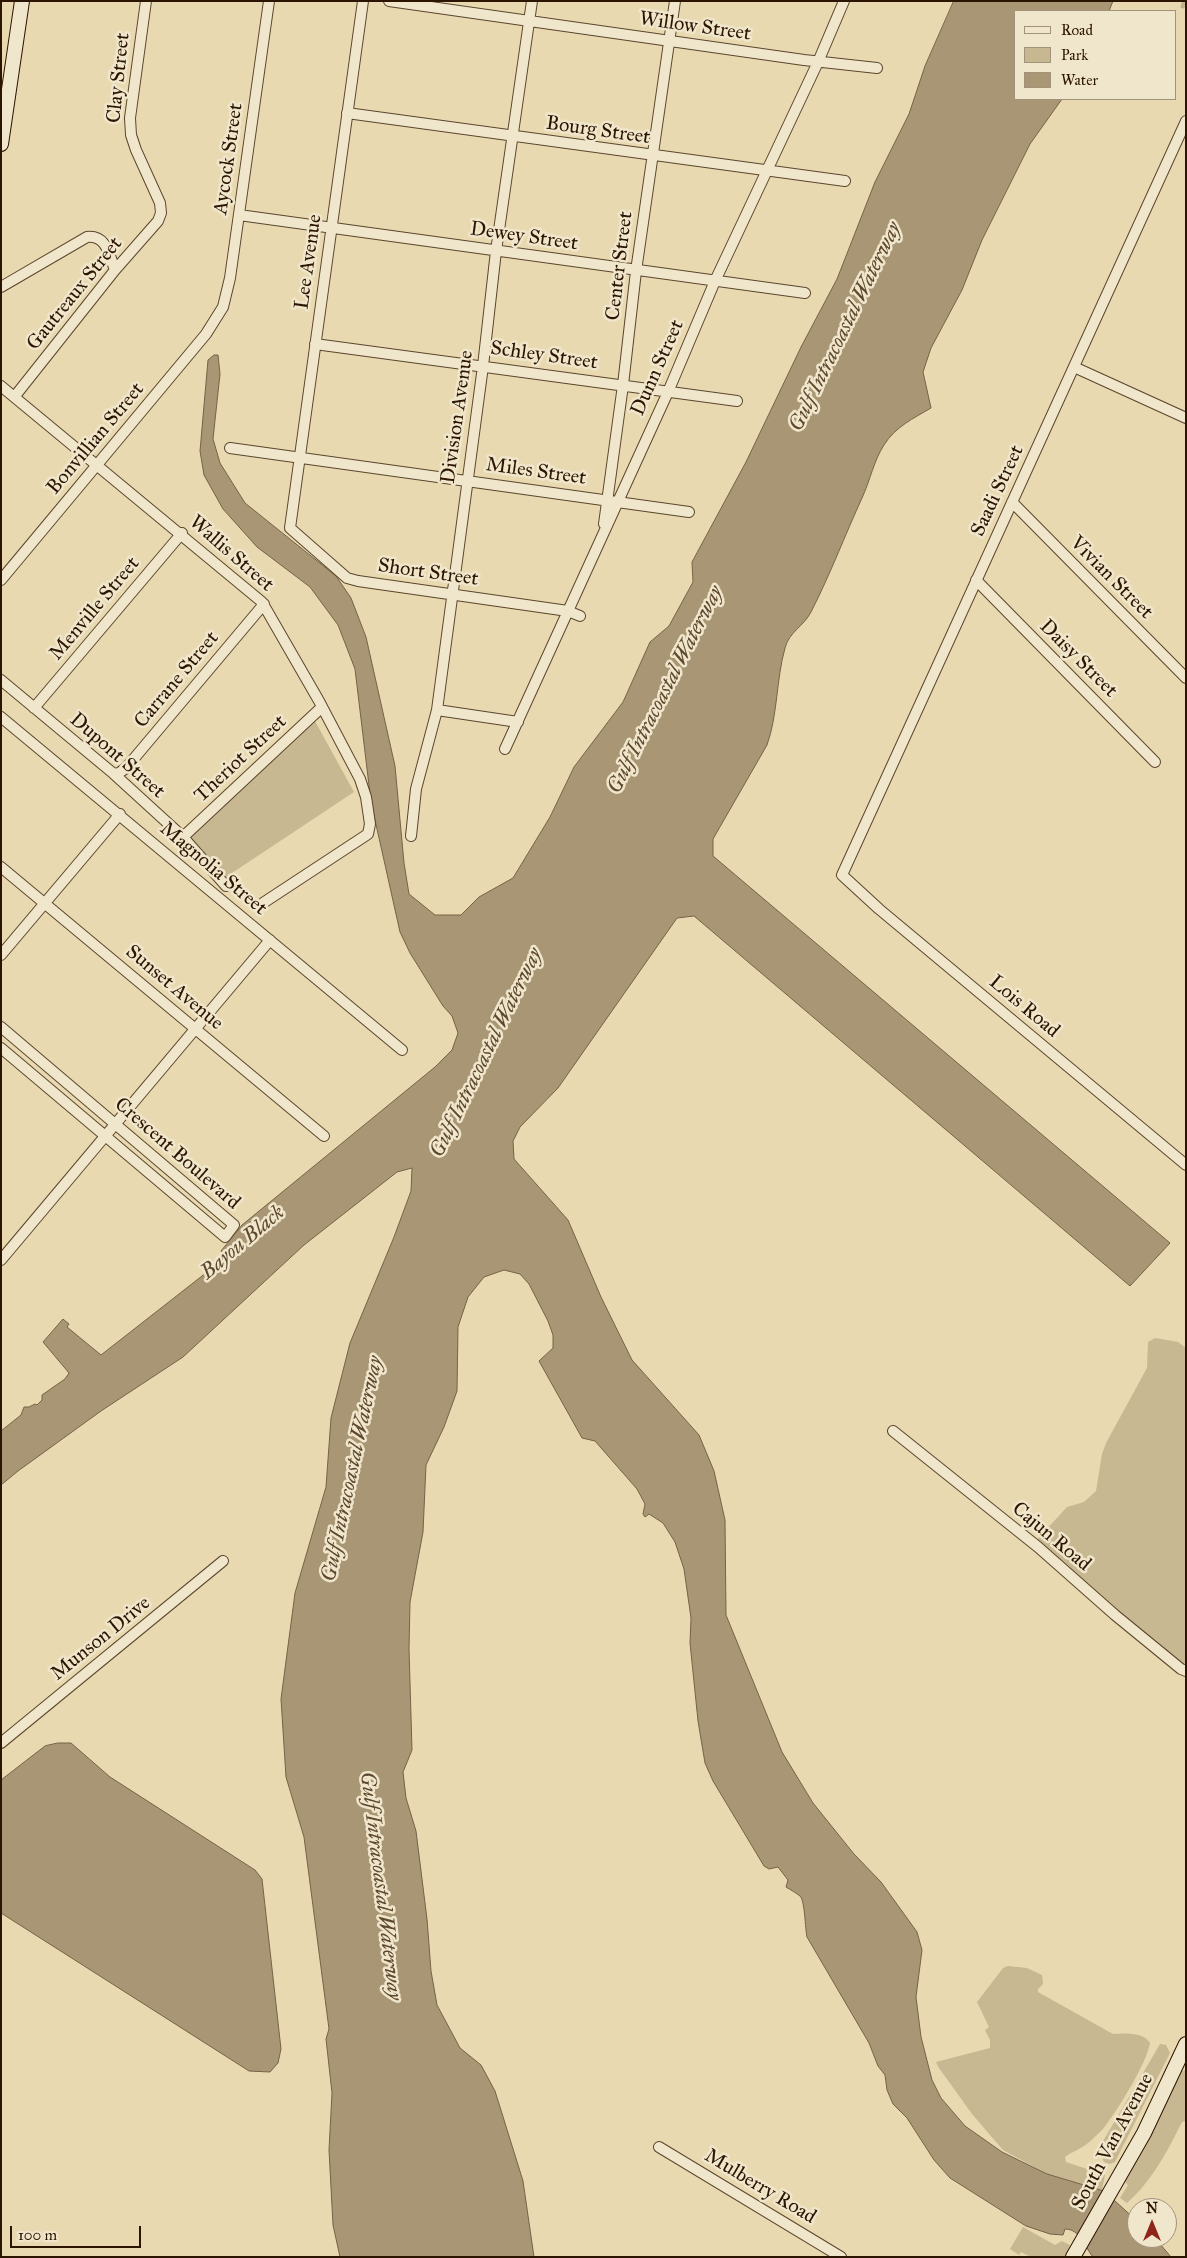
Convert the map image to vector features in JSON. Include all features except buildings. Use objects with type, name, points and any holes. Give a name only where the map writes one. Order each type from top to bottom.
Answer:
[{"type":"main road","points":[[1,144],[22,1]]},
{"type":"main road","name":"South Van Avenue","points":[[1073,2257],[1144,2133],[1186,2044]]},
{"type":"street","name":"Clay Street","points":[[146,1],[130,118],[131,135],[160,203],[161,213]]},
{"type":"street","name":"Aycock Street","points":[[217,319],[226,295],[269,1]]},
{"type":"street","name":"Lee Avenue","points":[[290,528],[363,1]]},
{"type":"street","name":"Willow Street","points":[[389,1],[670,42],[877,68]]},
{"type":"street","name":"Division Avenue","points":[[412,836],[416,789],[437,710],[483,366],[496,251],[532,1]]},
{"type":"street","name":"Center Street","points":[[613,501],[623,385],[636,271],[675,1]]},
{"type":"street","name":"Dunn Street","points":[[504,749],[602,535],[613,501],[668,392],[715,281],[768,171],[844,1]]},
{"type":"street","name":"Bourg Street","points":[[347,113],[845,181]]},
{"type":"street","name":"Saadi Street","points":[[842,875],[1186,121]]},
{"type":"street","name":"Gautreaux Street","points":[[15,396],[115,270],[153,228],[161,213]]},
{"type":"street","name":"Dewey Street","points":[[239,215],[805,293]]},
{"type":"street","points":[[1,287],[87,237],[95,236],[103,240],[115,270]]},
{"type":"street","name":"Bonvillian Street","points":[[1,580],[217,319]]},
{"type":"street","name":"Schley Street","points":[[315,344],[737,400]]},
{"type":"street","points":[[1074,367],[1186,418]]},
{"type":"street","name":"Wallis Street","points":[[1,386],[255,593],[264,604],[360,779],[368,806],[370,828],[368,834],[263,903]]},
{"type":"street","name":"Miles Street","points":[[230,448],[689,512]]},
{"type":"street","name":"Vivian Street","points":[[1012,502],[1186,678]]},
{"type":"street","name":"Short Street","points":[[290,528],[347,578],[568,610],[580,616]]},
{"type":"street","name":"Menville Street","points":[[34,708],[182,533]]},
{"type":"street","name":"Daisy Street","points":[[976,580],[1155,762]]},
{"type":"street","name":"Carrane Street","points":[[114,774],[126,768],[264,604]]},
{"type":"street","name":"Dupont Street","points":[[1,680],[114,774],[182,837],[226,886]]},
{"type":"street","name":"Theriot Street","points":[[182,837],[322,707]]},
{"type":"street","points":[[437,710],[518,722]]},
{"type":"street","name":"Magnolia Street","points":[[1,717],[402,1050]]},
{"type":"street","points":[[1,955],[120,814]]},
{"type":"street","name":"Sunset Avenue","points":[[1,867],[324,1136]]},
{"type":"street","name":"Lois Road","points":[[842,875],[878,909],[1186,1165]]},
{"type":"street","points":[[1,1260],[270,940]]},
{"type":"street","name":"Crescent Boulevard","points":[[1,1027],[234,1225],[225,1237],[1,1048]]},
{"type":"street","name":"Cajun Road","points":[[893,1430],[1038,1547],[1151,1645],[1186,1671]]},
{"type":"street","name":"Munson Drive","points":[[1,1743],[224,1561]]},
{"type":"street","name":"Mulberry Road","points":[[659,2147],[842,2257]]},
{"type":"green space","points":[[315,721],[354,792],[226,877],[189,836]]},
{"type":"green space","points":[[1155,1338],[1178,1342],[1186,1348],[1186,1667],[1035,1542],[1067,1507],[1084,1502],[1096,1491],[1102,1454],[1106,1443],[1147,1368],[1148,1342]]},
{"type":"green space","points":[[1008,1966],[1027,1968],[1042,1975],[1043,1984],[1038,1989],[1038,1992],[1113,2034],[1139,2035],[1150,2043],[1148,2052],[1137,2075],[1109,2122],[1088,2143],[1065,2157],[1066,2162],[1105,2175],[1102,2190],[1047,2174],[1003,2150],[972,2114],[936,2062],[990,2048],[990,2040],[985,2030],[989,2027],[977,2002],[1003,1968]]},
{"type":"green space","points":[[1160,2044],[1166,2045],[1170,2053],[1115,2162],[1110,2164],[1104,2162],[1101,2154],[1102,2143]]},
{"type":"green space","points":[[1186,2070],[1186,2121],[1182,2122],[1165,2155],[1151,2176],[1132,2198],[1127,2198],[1127,2203],[1120,2198],[1128,2185],[1123,2180],[1178,2072]]},
{"type":"green space","points":[[1023,2227],[1055,2245],[1062,2241],[1070,2245],[1065,2257],[1031,2257],[1021,2252],[1019,2255],[1010,2249]]},
{"type":"water","points":[[954,1],[1113,1],[1109,10],[1014,10],[1014,100],[1061,100],[1030,144],[982,240],[962,290],[931,348],[923,372],[931,408],[899,428],[884,445],[877,457],[865,491],[818,598],[808,617],[787,642],[782,660],[771,733],[767,745],[713,839],[713,856],[1170,1243],[1130,1286],[694,916],[677,918],[558,1088],[520,1127],[513,1141],[514,1159],[568,1220],[601,1297],[632,1360],[699,1435],[714,1471],[725,1520],[726,1615],[782,1752],[813,1803],[854,1854],[881,1882],[917,1932],[922,1950],[916,1997],[921,2037],[932,2080],[941,2098],[965,2126],[1002,2152],[1047,2174],[1104,2191],[1127,2212],[1127,2248],[1163,2248],[1171,2257],[1093,2257],[1078,2235],[1070,2230],[1065,2229],[1063,2235],[1050,2234],[1026,2226],[950,2178],[934,2160],[907,2118],[893,2104],[887,2090],[885,2075],[878,2066],[869,2043],[807,1937],[802,1899],[786,1887],[788,1880],[778,1867],[769,1869],[764,1866],[713,1781],[705,1763],[698,1721],[690,1643],[691,1618],[684,1569],[675,1542],[663,1523],[649,1514],[645,1517],[643,1514],[645,1504],[637,1489],[595,1441],[582,1438],[539,1361],[553,1348],[553,1335],[548,1321],[529,1284],[520,1274],[504,1270],[484,1277],[468,1297],[458,1327],[457,1391],[444,1427],[426,1465],[423,1532],[410,1602],[409,1649],[412,1750],[403,1772],[406,1798],[416,1831],[427,1919],[431,1971],[437,2005],[460,2048],[481,2065],[495,2091],[523,2181],[534,2257],[340,2257],[333,2225],[329,2150],[332,2093],[326,2039],[329,2029],[304,1837],[286,1777],[281,1699],[295,1593],[326,1487],[331,1418],[350,1343],[411,1191],[412,1168],[397,1172],[304,1245],[183,1357],[101,1411],[1,1485],[1,1431],[21,1415],[24,1407],[37,1405],[42,1400],[42,1395],[65,1379],[69,1373],[43,1342],[63,1319],[69,1324],[67,1327],[101,1355],[225,1258],[221,1251],[242,1225],[435,1067],[452,1050],[458,1033],[452,1016],[443,1006],[410,953],[400,932],[371,802],[355,669],[338,625],[310,587],[257,547],[223,509],[204,475],[200,451],[208,360],[214,355],[218,355],[220,374],[213,439],[220,463],[245,503],[336,576],[351,598],[366,637],[395,766],[404,863],[409,894],[435,915],[461,915],[479,897],[513,878],[550,817],[574,767],[623,702],[650,642],[669,626],[693,582],[692,562],[746,462],[801,347],[837,279],[875,182],[909,114],[925,66]]},
{"type":"water","points":[[71,1743],[110,1777],[255,1870],[262,1879],[281,2049],[278,2063],[270,2072],[249,2071],[1,1913],[1,1780],[45,1746]]},
{"type":"tunnel","points":[[1182,1],[1186,2]]},
{"type":"water label","name":"Gulf Intracoastal Waterway","points":[[846,327]]},
{"type":"water label","name":"Gulf Intracoastal Waterway","points":[[666,690]]},
{"type":"water label","name":"Gulf Intracoastal Waterway","points":[[487,1053]]},
{"type":"water label","name":"Bayou Black","points":[[243,1243]]},
{"type":"water label","name":"Gulf Intracoastal Waterway","points":[[353,1469]]},
{"type":"water label","name":"Gulf Intracoastal Waterway","points":[[380,1886]]}]
